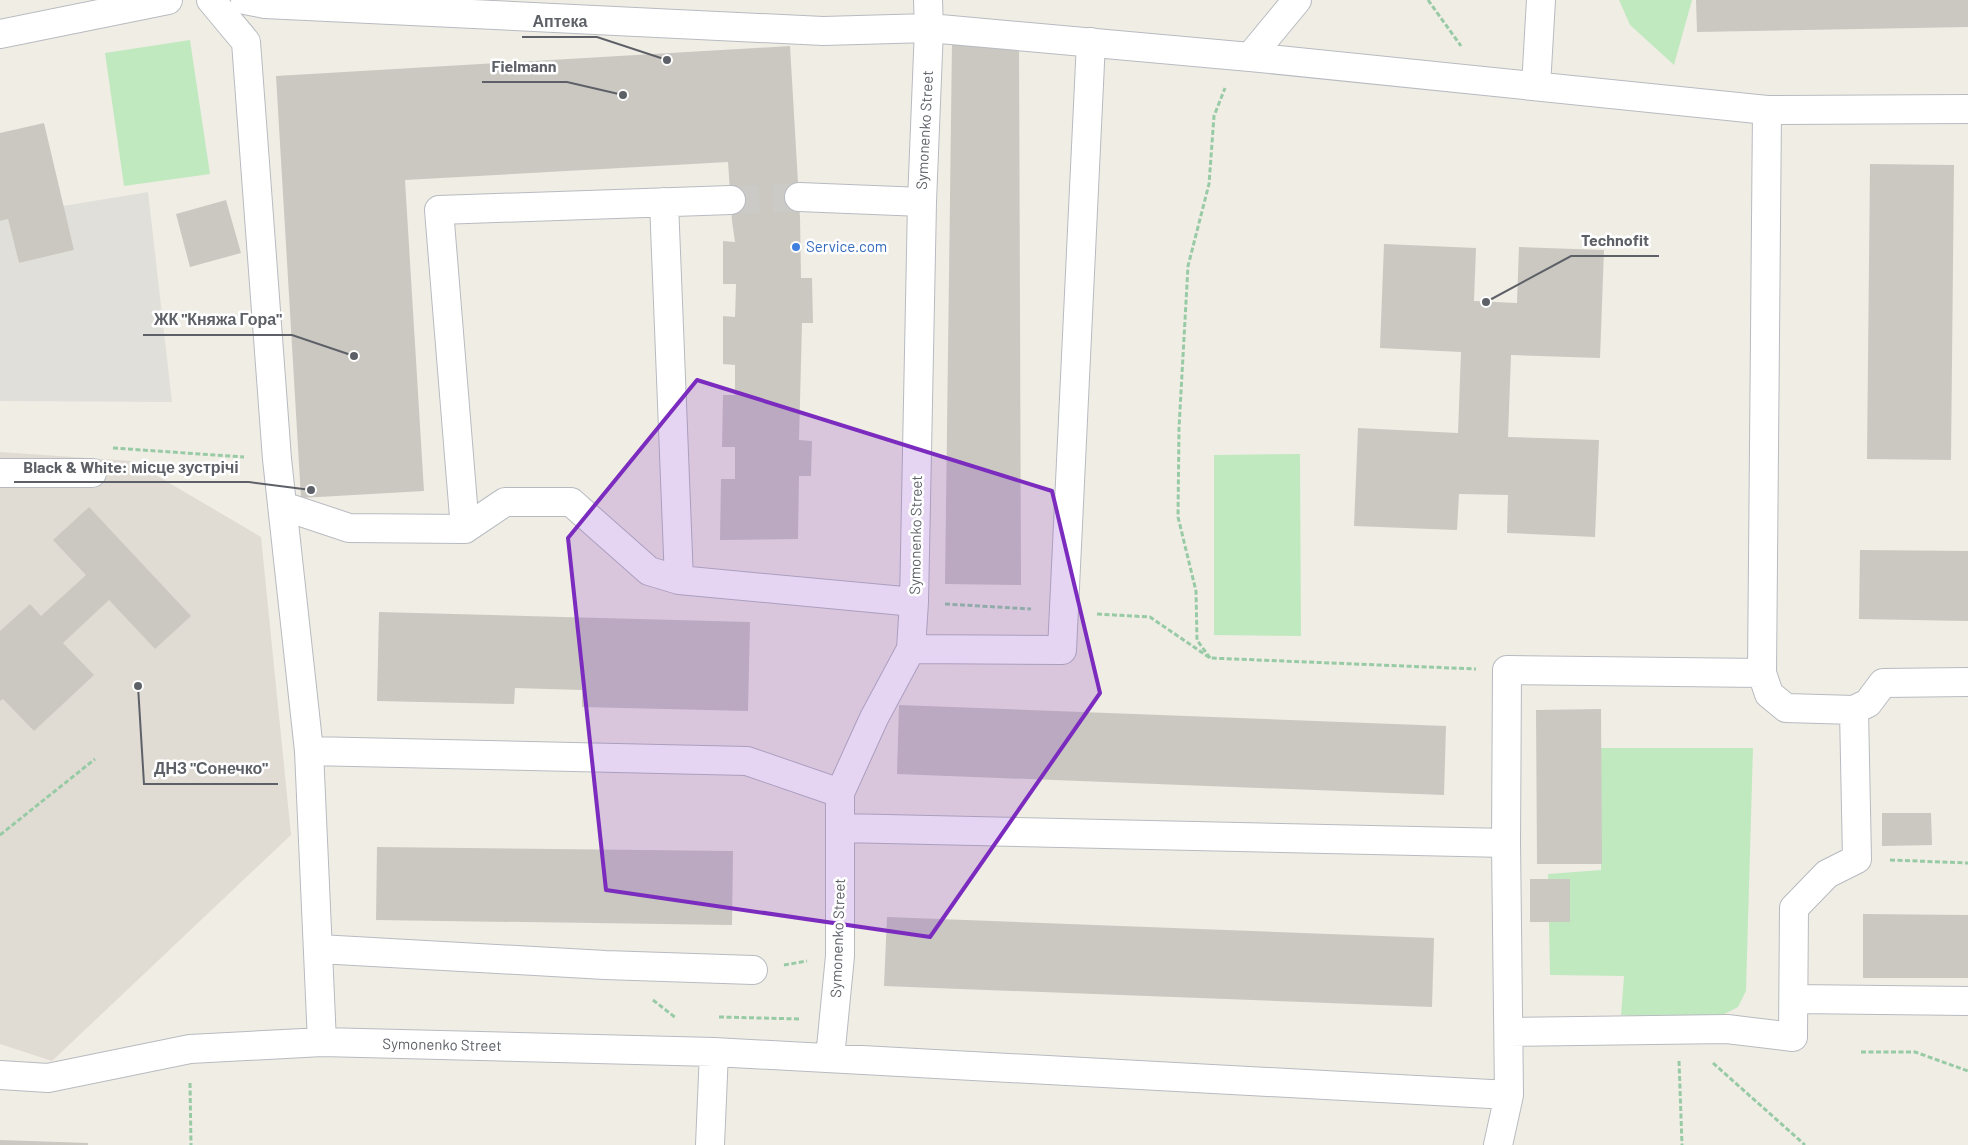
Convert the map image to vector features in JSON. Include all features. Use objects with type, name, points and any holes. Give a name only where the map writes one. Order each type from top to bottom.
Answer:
[{"type":"street","points":[[0,34],[168,0]]},
{"type":"street","points":[[211,0],[246,42],[277,459],[309,751],[322,1042]]},
{"type":"street","points":[[245,0],[265,4],[823,31],[929,28],[1250,57],[1767,110],[1968,109]]},
{"type":"street","name":"Symonenko Street","points":[[0,1075],[48,1078],[190,1049],[322,1042],[714,1052],[830,1058],[840,956],[842,828],[840,793],[874,718],[911,649],[914,602],[922,202],[929,28],[928,0]]},
{"type":"street","points":[[1250,57],[1298,0]]},
{"type":"street","points":[[1536,86],[1541,0]]},
{"type":"street","points":[[911,649],[1062,650],[1062,611],[1091,42]]},
{"type":"street","points":[[1767,110],[1762,673],[1769,694],[1786,708],[1854,710],[1868,703],[1883,683],[1968,682]]},
{"type":"street","points":[[799,198],[922,202]]},
{"type":"street","points":[[465,530],[439,210],[731,200]]},
{"type":"street","points":[[664,202],[679,580]]},
{"type":"street","points":[[0,473],[92,473]]},
{"type":"street","points":[[283,506],[349,528],[465,530],[505,502],[571,502],[649,571],[679,580],[914,602]]},
{"type":"street","points":[[1498,1145],[1509,1095],[1506,843],[1507,670],[1762,673]]},
{"type":"street","points":[[1509,1032],[1727,1029],[1793,1037],[1795,1000],[1794,908],[1827,874],[1857,859],[1854,710]]},
{"type":"street","points":[[309,751],[746,761],[840,793]]},
{"type":"street","points":[[842,828],[1506,843]]},
{"type":"street","points":[[319,949],[605,965],[753,970]]},
{"type":"street","points":[[1795,1000],[1968,1001]]},
{"type":"street","points":[[710,1145],[714,1052]]},
{"type":"street","points":[[830,1058],[1509,1095]]},
{"type":"path","points":[[1428,0],[1487,82]]},
{"type":"path","points":[[1210,658],[1196,640],[1196,591],[1178,517],[1179,428],[1188,266],[1209,184],[1214,116],[1229,80],[1250,57]]},
{"type":"path","points":[[109,448],[277,459]]},
{"type":"path","points":[[914,602],[1150,618],[1210,658],[1507,670]]},
{"type":"path","points":[[0,835],[94,759]]},
{"type":"path","points":[[1857,859],[1968,864]]},
{"type":"path","points":[[753,970],[840,956]]},
{"type":"path","points":[[651,999],[674,1016],[714,1052]]},
{"type":"path","points":[[1678,1031],[1682,1145]]},
{"type":"path","points":[[1678,1031],[1805,1145]]},
{"type":"path","points":[[190,1049],[191,1145]]},
{"type":"path","points":[[1861,1052],[1915,1052],[1968,1070]]},
{"type":"highlighted area","points":[[697,380],[1052,491],[1100,693],[930,937],[606,890],[568,538]]},
{"type":"shaded area","points":[[148,192],[172,402],[0,401],[0,221],[8,219],[19,263],[74,250],[63,206]]},
{"type":"shaded area","points":[[0,452],[132,461],[261,537],[291,835],[52,1061],[0,1044]]},
{"type":"green space","points":[[1619,0],[1692,0],[1674,65],[1630,25]]},
{"type":"green space","points":[[190,40],[210,174],[124,186],[105,53]]},
{"type":"green space","points":[[1300,454],[1301,636],[1214,635],[1214,455]]},
{"type":"green space","points":[[1601,748],[1753,748],[1746,991],[1738,1007],[1717,1018],[1621,1015],[1624,976],[1550,975],[1548,874],[1601,870]]},
{"type":"building","points":[[1696,0],[1968,0],[1968,27],[1697,32]]},
{"type":"building","points":[[952,42],[1019,44],[1021,585],[945,584]]},
{"type":"building","points":[[790,46],[800,217],[801,278],[812,278],[813,323],[802,323],[799,440],[812,441],[811,476],[799,476],[798,539],[720,540],[721,479],[735,479],[735,447],[722,447],[723,395],[735,395],[735,365],[723,364],[723,316],[735,317],[736,284],[723,284],[723,241],[735,242],[728,162],[405,180],[424,491],[301,498],[276,76]]},
{"type":"building","points":[[44,123],[74,250],[19,263],[8,219],[0,221],[0,133]]},
{"type":"building","points":[[1870,164],[1954,165],[1951,460],[1867,459]]},
{"type":"building","points":[[226,200],[241,253],[190,267],[176,214]]},
{"type":"building","points":[[1384,244],[1476,248],[1474,301],[1517,303],[1519,247],[1604,250],[1600,358],[1511,355],[1508,437],[1599,440],[1595,537],[1507,533],[1508,495],[1459,494],[1457,530],[1354,526],[1358,428],[1458,433],[1461,352],[1380,348]]},
{"type":"building","points":[[89,507],[191,616],[155,649],[109,600],[63,643],[94,675],[34,731],[3,699],[0,701],[0,631],[30,604],[41,616],[86,575],[53,540]]},
{"type":"building","points":[[1860,550],[1968,551],[1968,621],[1859,619]]},
{"type":"building","points":[[379,612],[750,622],[748,711],[582,707],[582,690],[515,688],[514,704],[377,701]]},
{"type":"building","points":[[899,705],[1446,726],[1444,795],[897,774]]},
{"type":"building","points":[[1601,709],[1602,864],[1537,864],[1536,710]]},
{"type":"building","points":[[1882,813],[1931,813],[1932,845],[1882,846]]},
{"type":"building","points":[[377,847],[733,851],[732,925],[376,920]]},
{"type":"building","points":[[1530,879],[1570,879],[1570,922],[1530,922]]},
{"type":"building","points":[[1863,914],[1968,915],[1968,978],[1863,978]]},
{"type":"building","points":[[887,917],[1434,938],[1432,1007],[884,986]]},
{"type":"building","points":[[0,1140],[88,1143],[88,1145],[0,1145]]},
{"type":"tunnel","points":[[731,200],[799,197]]},
{"type":"place","name":"Аптека","points":[[667,60]]},
{"type":"place","name":"Fielmann","points":[[623,95]]},
{"type":"place","name":"Service.com","points":[[796,247]]},
{"type":"place","name":"Technofit","points":[[1486,302]]},
{"type":"place","name":"ЖК \"Княжа Гора\"","points":[[354,356]]},
{"type":"place","name":"Black & White: місце зустрічі","points":[[311,490]]},
{"type":"place","name":"ДНЗ \"Сонечко\"","points":[[138,686]]}]
